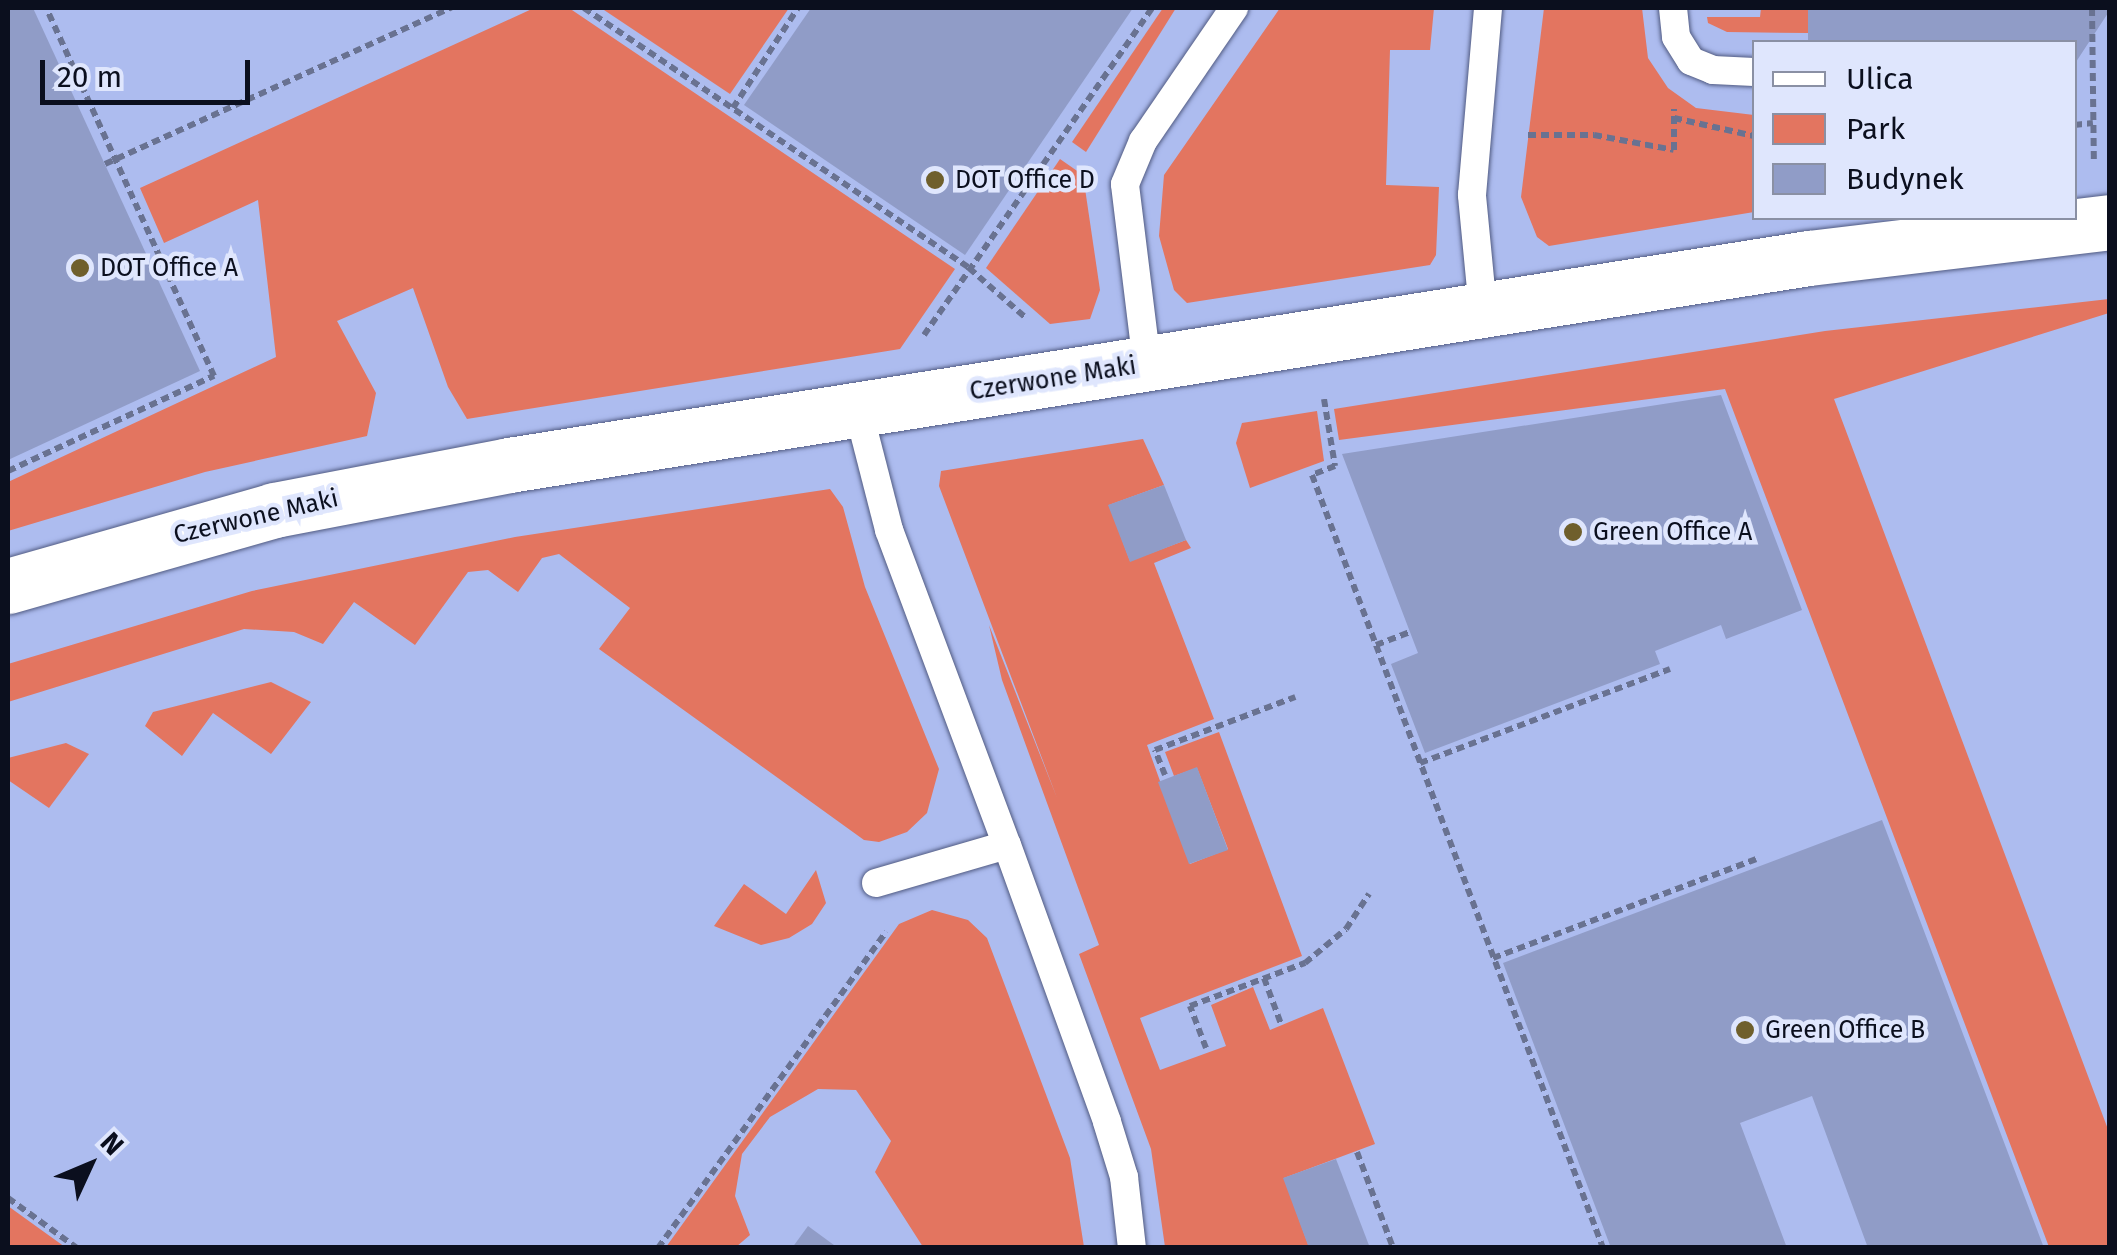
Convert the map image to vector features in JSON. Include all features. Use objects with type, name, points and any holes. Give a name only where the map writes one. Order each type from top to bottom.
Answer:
[{"type":"street","name":"Czerwone Maki","points":[[2077,207],[2102,202]]},
{"type":"street","name":"Czerwone Maki","points":[[8,586],[274,510],[858,410],[1808,258],[2008,220]]},
{"type":"lane","points":[[1146,364],[1125,184],[1143,141],[1234,8]]},
{"type":"lane","points":[[1483,310],[1472,220],[1488,8]]},
{"type":"lane","points":[[1674,8],[1676,37],[1691,60],[1713,70],[1752,72]]},
{"type":"lane","points":[[858,410],[889,530],[1108,1122],[1124,1177],[1132,1248]]},
{"type":"lane","points":[[876,884],[1006,844]]},
{"type":"path","points":[[105,164],[451,8]]},
{"type":"path","points":[[584,8],[970,268],[1034,325]]},
{"type":"path","points":[[733,108],[798,8]]},
{"type":"path","points":[[919,343],[1152,8]]},
{"type":"path","points":[[2092,8],[2092,122],[2102,202]]},
{"type":"path","points":[[8,471],[214,376],[47,10]]},
{"type":"path","points":[[1674,118],[1752,136]]},
{"type":"path","points":[[2077,124],[2092,122]]},
{"type":"path","points":[[1477,134],[1594,135],[1674,150]]},
{"type":"path","points":[[1323,390],[1335,466],[1312,475],[1493,958],[1580,1177],[1603,1248]]},
{"type":"path","points":[[1376,645],[1410,632]]},
{"type":"path","points":[[1420,763],[1670,670]]},
{"type":"path","points":[[1165,775],[1154,750],[1295,697]]},
{"type":"path","points":[[1493,958],[1756,859]]},
{"type":"path","points":[[1206,1048],[1190,1006],[1306,963],[1346,929],[1369,894]]},
{"type":"path","points":[[658,1248],[894,921]]},
{"type":"path","points":[[1264,978],[1282,1024]]},
{"type":"path","points":[[1357,1152],[1393,1248]]},
{"type":"path","points":[[8,1198],[77,1248]]},
{"type":"shaded area","points":[[8,8],[2109,8],[2109,1247],[8,1247]]},
{"type":"green space","points":[[534,8],[569,8],[955,269],[900,349],[467,419],[448,387],[413,288],[337,321],[376,393],[367,436],[205,472],[8,531],[8,482],[276,357],[258,200],[164,243],[140,188]]},
{"type":"green space","points":[[601,8],[789,8],[730,94]]},
{"type":"green space","points":[[1163,8],[1176,8],[1086,152],[1072,142]]},
{"type":"green space","points":[[1280,8],[1434,8],[1430,50],[1390,50],[1386,185],[1439,187],[1436,255],[1430,265],[1187,303],[1174,290],[1159,236],[1164,175]]},
{"type":"green space","points":[[1544,8],[1642,8],[1648,58],[1668,88],[1696,108],[1752,115],[1752,212],[1549,246],[1537,237],[1521,197]]},
{"type":"green space","points":[[1761,8],[1808,8],[1808,33],[1727,32],[1708,23],[1707,17],[1760,17]]},
{"type":"green space","points":[[1060,159],[1083,175],[1100,290],[1090,319],[1050,324],[986,268]]},
{"type":"green space","points":[[2109,299],[2109,313],[1834,399],[2109,1132],[2109,1247],[2049,1247],[1725,389],[1339,440],[1334,409],[1825,331]]},
{"type":"green space","points":[[1317,411],[1324,461],[1250,488],[1236,443],[1242,423]]},
{"type":"green space","points":[[1143,439],[1164,485],[1109,505],[1130,561],[1186,540],[1191,548],[1154,563],[1214,719],[1147,745],[1190,864],[1228,849],[1197,768],[1174,776],[1165,752],[1219,732],[1302,956],[1140,1018],[1160,1070],[1226,1046],[1211,1005],[1253,987],[1270,1030],[1323,1008],[1375,1144],[1284,1178],[1309,1247],[1165,1247],[1151,1149],[1079,954],[1099,945],[1002,680],[989,625],[1057,798],[939,486],[941,471]]},
{"type":"green space","points":[[830,489],[843,507],[865,587],[939,769],[927,813],[907,832],[879,842],[864,840],[599,649],[630,608],[559,554],[542,558],[518,592],[488,570],[468,572],[415,645],[354,602],[323,644],[294,632],[244,629],[8,702],[8,664],[252,591],[515,537]]},
{"type":"green space","points":[[271,682],[311,702],[271,754],[213,713],[182,756],[145,726],[153,712]]},
{"type":"green space","points":[[66,743],[89,754],[49,808],[8,780],[8,758]]},
{"type":"green space","points":[[816,870],[826,903],[812,924],[789,938],[761,945],[714,926],[744,884],[786,914]]},
{"type":"green space","points":[[932,910],[968,920],[987,938],[1070,1158],[1084,1247],[923,1247],[875,1172],[891,1141],[856,1090],[818,1089],[770,1117],[742,1154],[735,1196],[750,1235],[736,1247],[666,1247],[899,924]]},
{"type":"green space","points":[[8,1206],[65,1247],[8,1247]]},
{"type":"building","name":"DOT Office A","points":[[8,8],[33,8],[200,371],[8,460]]},
{"type":"building","name":"DOT Office D","points":[[811,8],[1133,8],[965,255],[744,105]]},
{"type":"building","points":[[1808,8],[2110,8],[2077,60],[2077,40],[1808,40]]},
{"type":"building","name":"Green Office A","points":[[1721,395],[1802,610],[1726,639],[1721,625],[1655,651],[1660,664],[1425,753],[1391,664],[1418,653],[1342,454]]},
{"type":"building","points":[[1164,485],[1186,540],[1130,562],[1108,505]]},
{"type":"building","points":[[1197,767],[1228,850],[1189,864],[1158,782]]},
{"type":"building","name":"Green Office B","points":[[1882,820],[2044,1248],[1868,1248],[1812,1096],[1740,1123],[1787,1248],[1611,1248],[1503,963]]},
{"type":"building","points":[[1336,1159],[1370,1248],[1309,1248],[1283,1178]]},
{"type":"building","points":[[808,1226],[838,1248],[792,1248]]},
{"type":"place","name":"DOT Office D","points":[[935,180]]},
{"type":"place","name":"DOT Office A","points":[[80,268]]},
{"type":"place","name":"Green Office A","points":[[1573,532]]},
{"type":"place","name":"Green Office B","points":[[1745,1030]]}]
